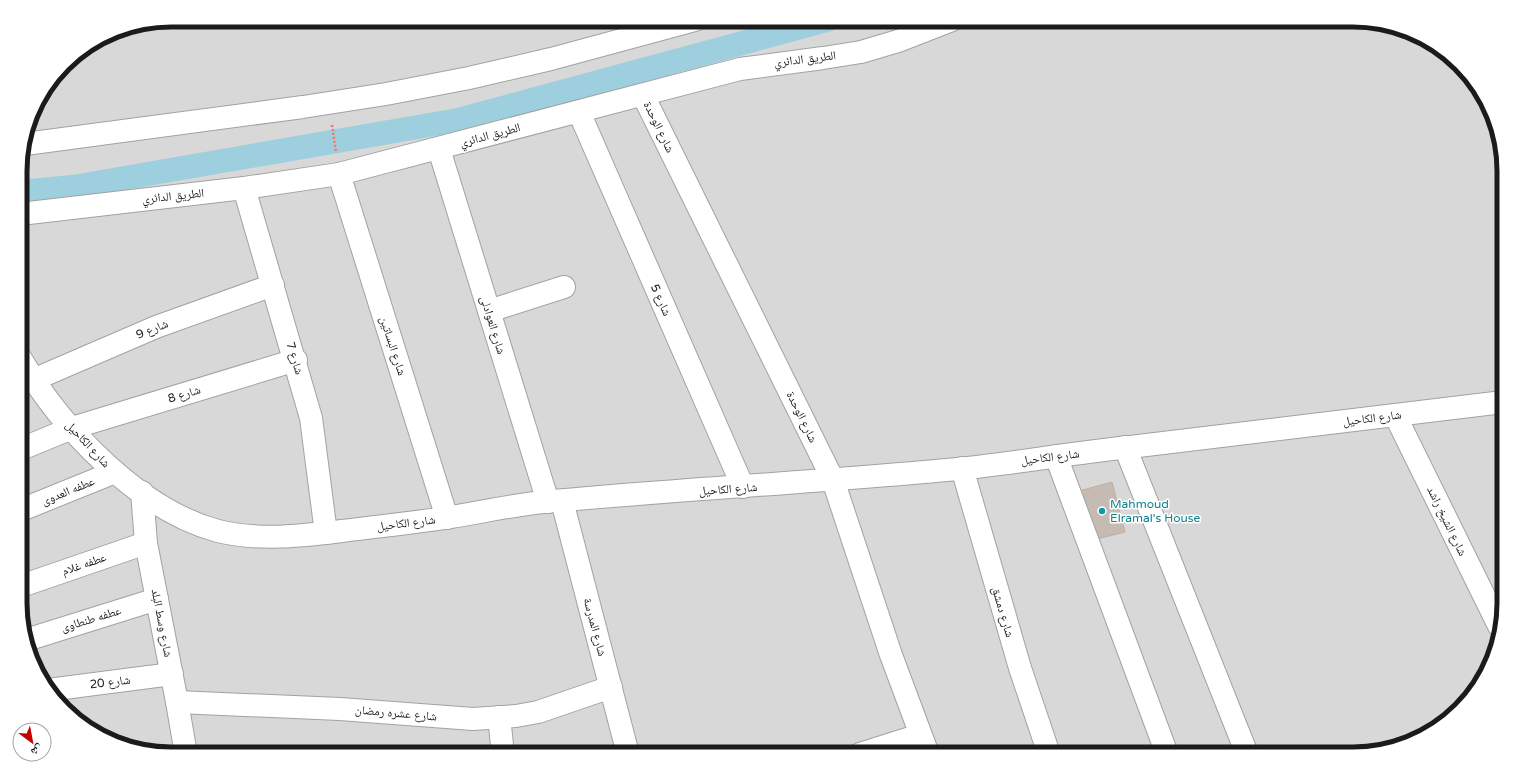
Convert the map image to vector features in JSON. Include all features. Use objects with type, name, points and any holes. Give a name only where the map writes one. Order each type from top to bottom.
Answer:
[{"type":"street","points":[[30,143],[303,107],[386,94],[469,78],[551,59],[669,27]]},
{"type":"street","name":"الطريق الدائري","points":[[27,213],[244,188],[339,174],[740,69],[861,52],[898,41],[934,27]]},
{"type":"street","name":"شارع الوحدة","points":[[643,95],[833,480],[886,640],[924,744]]},
{"type":"street","name":"شارع 5","points":[[579,112],[743,488]]},
{"type":"street","name":"شارع العوادلى","points":[[439,149],[489,311],[555,501]]},
{"type":"street","name":"شارع البساتين","points":[[339,174],[447,518]]},
{"type":"street","name":"شارع 7","points":[[244,188],[296,360],[311,418],[326,533]]},
{"type":"street","name":"شارع 9","points":[[30,385],[156,326],[273,285]]},
{"type":"street","points":[[489,311],[564,287]]},
{"type":"street","name":"شارع 8","points":[[27,447],[72,428],[296,360]]},
{"type":"street","name":"شارع الكاحيل","points":[[30,385],[114,472],[142,492],[176,514],[215,530],[256,537],[278,537],[326,533],[447,518],[555,501],[743,488],[962,468],[1497,403]]},
{"type":"street","name":"شارع الشيخ راشد","points":[[1395,415],[1496,620]]},
{"type":"street","points":[[1125,447],[1244,747]]},
{"type":"street","points":[[1056,456],[1164,747]]},
{"type":"street","name":"شارع دمشق","points":[[962,468],[1020,668],[1047,747]]},
{"type":"street","name":"عطفه العدوى","points":[[27,508],[114,472]]},
{"type":"street","name":"شارع وسط البلد","points":[[142,492],[146,543],[178,702],[185,747]]},
{"type":"street","name":"شارع المدرسة","points":[[555,501],[611,687],[626,747]]},
{"type":"street","name":"عطفه غلام","points":[[27,584],[146,543]]},
{"type":"street","name":"عطفه طنطاوى","points":[[32,638],[157,599]]},
{"type":"street","name":"شارع 20","points":[[56,689],[172,674]]},
{"type":"street","name":"شارع عشره رمضان","points":[[178,702],[340,709],[451,718],[499,717],[538,712],[611,687]]},
{"type":"street","points":[[499,717],[502,747]]},
{"type":"street","points":[[905,747],[924,744]]},
{"type":"path","points":[[332,119],[336,152]]},
{"type":"shaded area","points":[[162,27],[1362,27],[1390,32],[1417,42],[1433,51],[1455,69],[1473,91],[1486,116],[1496,152],[1497,612],[1492,640],[1482,667],[1473,683],[1455,705],[1433,723],[1408,736],[1390,742],[1362,747],[162,747],[134,742],[107,732],[91,723],[69,705],[51,683],[38,658],[28,622],[27,162],[32,134],[42,107],[51,91],[69,69],[91,51],[107,42],[134,32]]},
{"type":"building","name":"Mahmoud Elramal's House","points":[[1112,482],[1125,532],[1093,540],[1079,491]]},
{"type":"waterway","points":[[27,191],[73,187],[458,120],[801,27]]},
{"type":"place","name":"Mahmoud Elramal's House","points":[[1102,511]]}]
